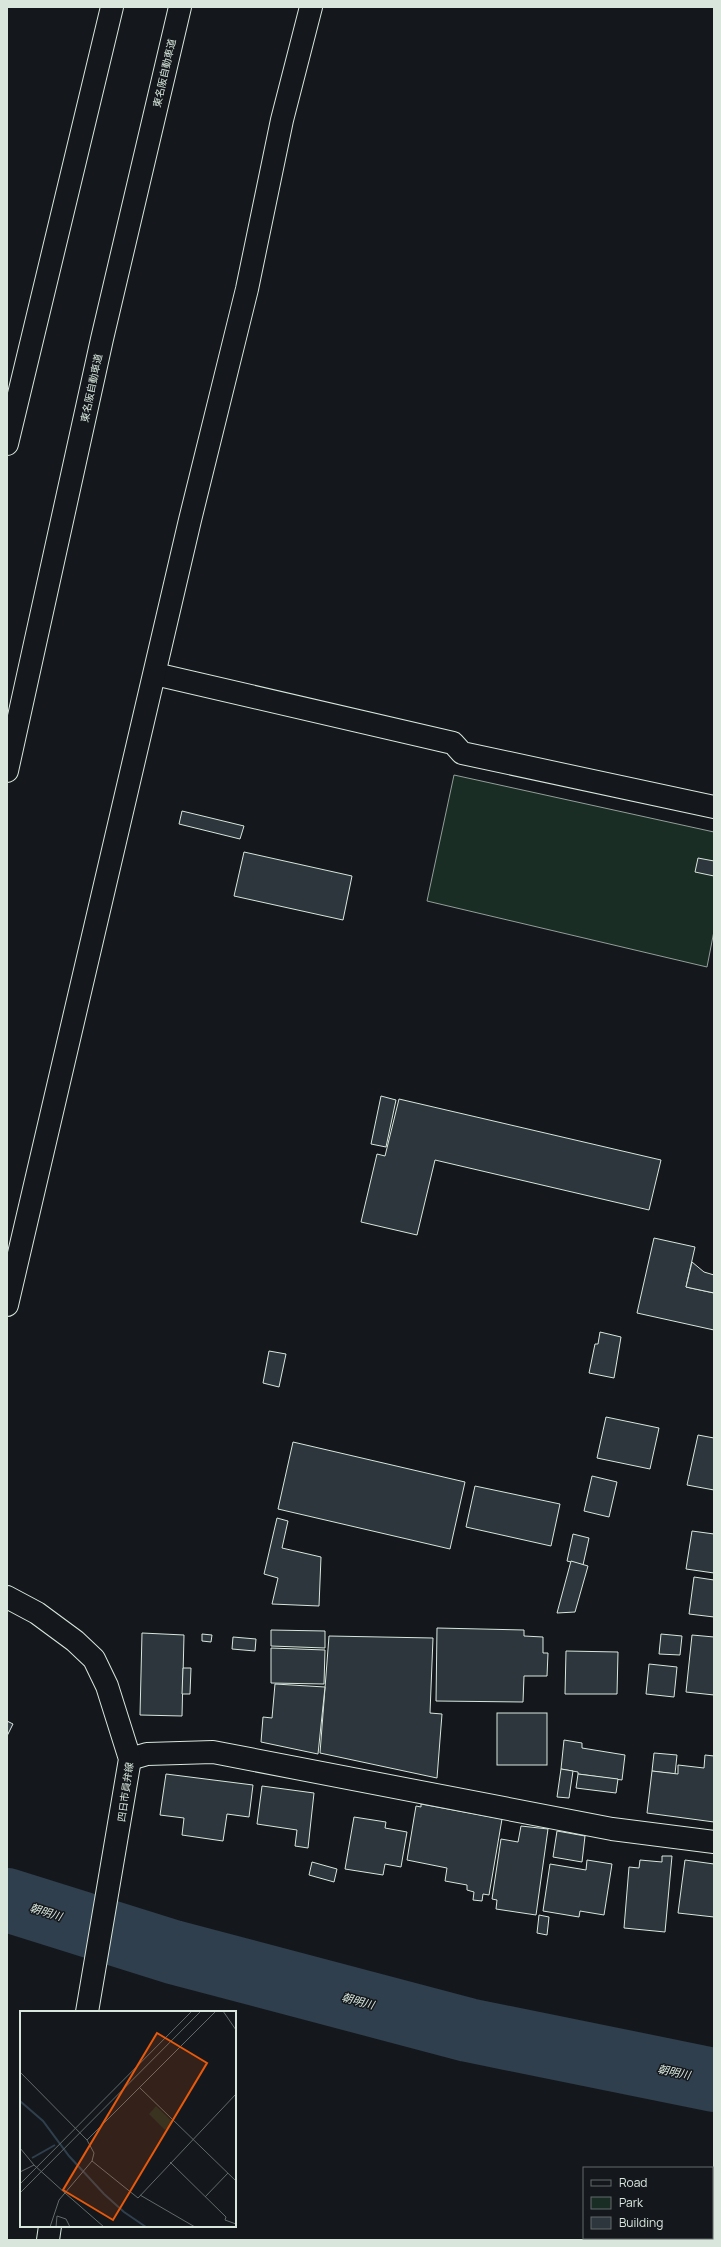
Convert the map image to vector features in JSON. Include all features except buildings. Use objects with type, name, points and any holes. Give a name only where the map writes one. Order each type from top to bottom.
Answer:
[{"type":"main road","points":[[7,444],[112,7]]},
{"type":"main road","name":"東名阪自動車道","points":[[7,771],[102,339],[180,7]]},
{"type":"main road","points":[[7,1305],[190,520],[248,289],[282,120],[311,7]]},
{"type":"main road","points":[[155,674],[453,743],[462,753],[714,807]]},
{"type":"main road","name":"四日市員弁線","points":[[7,1597],[37,1613],[75,1641],[94,1659],[107,1686],[130,1759],[87,2011]]},
{"type":"main road","points":[[130,1759],[147,1754],[213,1752],[612,1829],[714,1842]]},
{"type":"main road","points":[[48,2240],[50,2227]]},
{"type":"green space","points":[[454,775],[714,832],[714,931],[707,967],[427,901]]},
{"type":"waterway","name":"朝明川","points":[[7,1900],[173,1952],[468,2030],[714,2080]]}]
